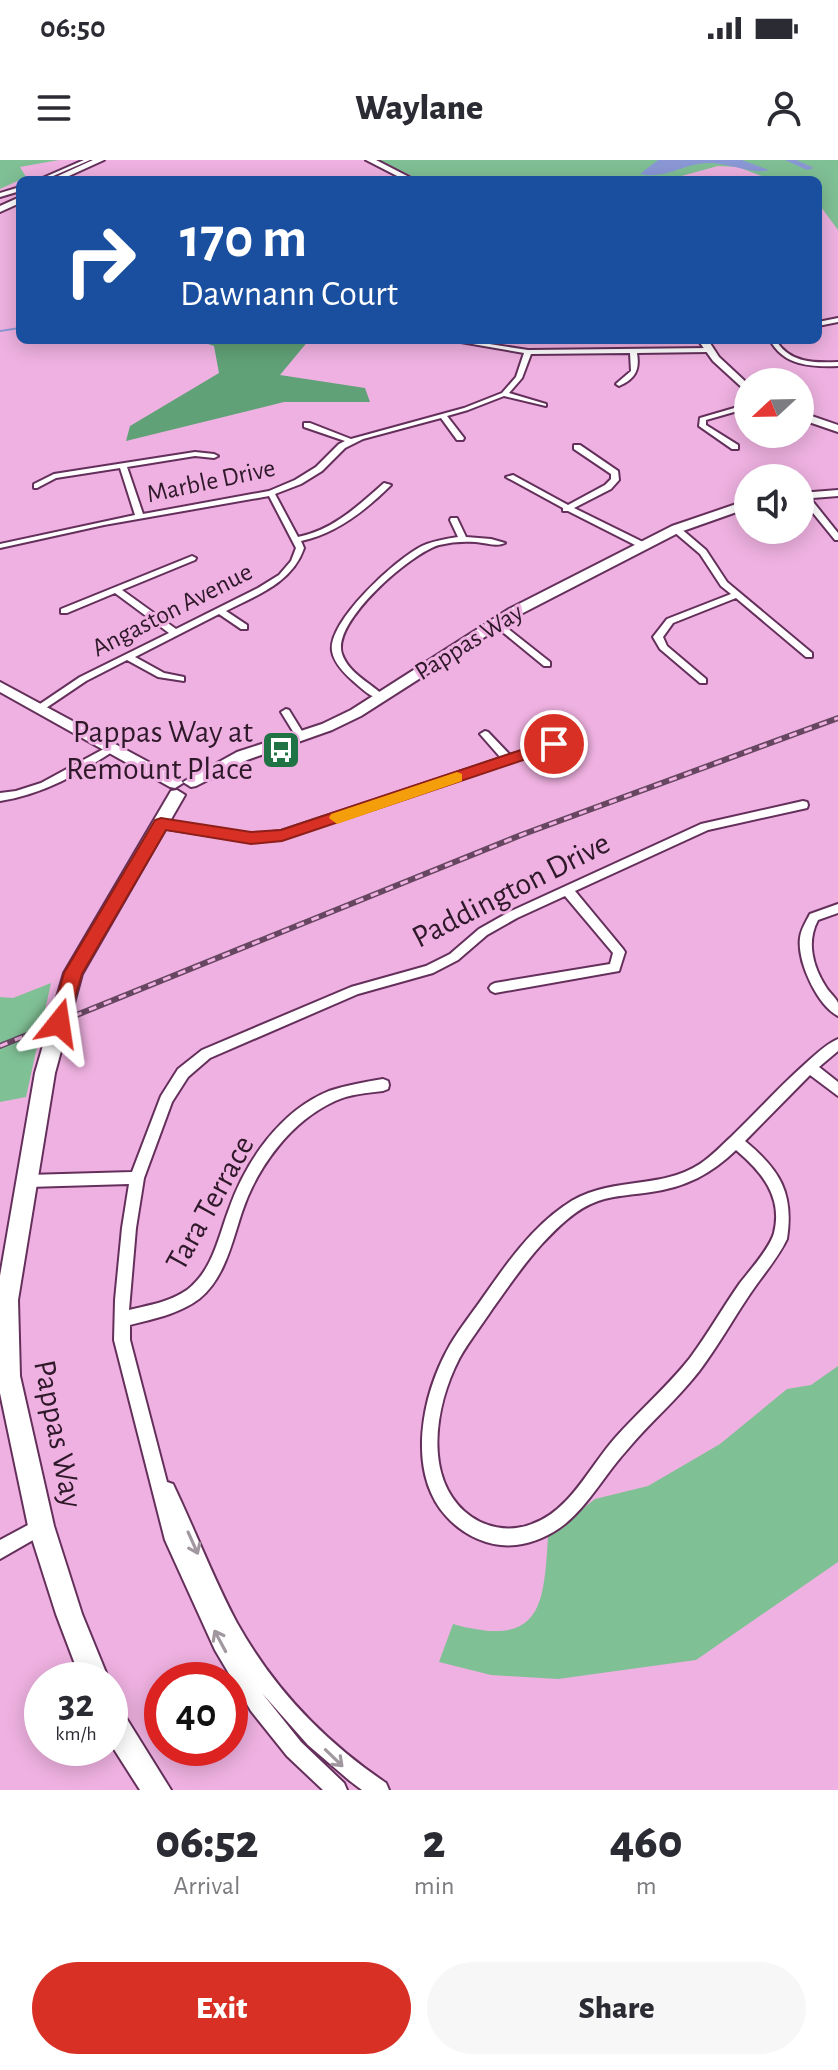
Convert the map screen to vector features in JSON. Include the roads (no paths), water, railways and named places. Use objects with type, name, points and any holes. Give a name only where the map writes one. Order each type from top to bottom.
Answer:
[{"type":"main road","points":[[62,176],[100,160]]},
{"type":"main road","points":[[76,176],[113,160]]},
{"type":"street","points":[[50,176],[88,160]]},
{"type":"street","points":[[370,160],[403,176]]},
{"type":"street","points":[[477,344],[528,352],[633,351],[706,345],[734,375]]},
{"type":"street","points":[[587,344],[590,351]]},
{"type":"street","points":[[775,344],[780,352],[803,363],[838,364]]},
{"type":"street","points":[[619,384],[633,376],[636,369],[633,351]]},
{"type":"street","points":[[528,352],[519,378],[504,394],[544,405]]},
{"type":"street","name":"Marble Drive","points":[[0,546],[271,493],[319,469],[351,441],[386,428],[485,404],[504,394]]},
{"type":"street","points":[[734,410],[702,419],[703,426],[734,446]]},
{"type":"street","points":[[442,415],[460,438]]},
{"type":"street","points":[[814,419],[835,424]]},
{"type":"street","points":[[307,425],[351,441]]},
{"type":"street","points":[[566,509],[608,487],[615,480],[615,473],[577,447]]},
{"type":"street","points":[[37,486],[54,476],[195,454],[214,456]]},
{"type":"street","points":[[123,467],[140,517]]},
{"type":"street","points":[[510,477],[566,509],[592,518],[644,546]]},
{"type":"street","points":[[271,493],[296,540],[322,535],[334,529],[387,485]]},
{"type":"street","points":[[814,494],[838,493]]},
{"type":"street","name":"Pappas Way","points":[[88,1662],[41,1526],[8,1376],[7,1300],[45,1073],[73,973],[181,787],[242,756],[327,727],[497,623],[676,529],[734,509]]},
{"type":"street","points":[[814,510],[838,538]]},
{"type":"street","points":[[454,520],[462,538]]},
{"type":"street","points":[[676,529],[703,552],[724,584],[809,655]]},
{"type":"street","points":[[380,697],[345,669],[336,648],[342,627],[357,607],[410,556],[426,546],[462,538],[501,543]]},
{"type":"street","name":"Angaston Avenue","points":[[40,708],[83,679],[282,577],[295,562],[300,548],[296,540]]},
{"type":"street","points":[[64,611],[192,558]]},
{"type":"street","points":[[116,590],[175,633]]},
{"type":"street","points":[[703,681],[663,647],[658,637],[670,621],[737,595]]},
{"type":"street","points":[[220,611],[244,627]]},
{"type":"street","points":[[497,623],[547,664]]},
{"type":"street","points":[[128,657],[161,675],[181,679]]},
{"type":"street","points":[[0,686],[181,787]]},
{"type":"street","points":[[286,712],[300,736]]},
{"type":"street","points":[[485,734],[508,760]]},
{"type":"street","points":[[161,824],[251,838],[282,835],[554,744]]},
{"type":"street","points":[[0,797],[25,795],[56,783],[111,748]]},
{"type":"street","name":"Paddington Drive","points":[[337,1790],[294,1749],[258,1704],[221,1644],[174,1540],[125,1359],[122,1319],[129,1228],[137,1178],[166,1100],[183,1073],[206,1054],[355,990],[429,970],[454,957],[483,932],[513,915],[705,827],[803,805]]},
{"type":"street","points":[[495,988],[615,968],[619,952],[567,890]]},
{"type":"street","points":[[838,908],[814,917],[805,937],[818,987],[838,1011]]},
{"type":"street","points":[[735,1141],[763,1164],[776,1183],[783,1200],[784,1220],[780,1239],[691,1369],[621,1445],[566,1512],[547,1527],[522,1537],[496,1538],[468,1528],[445,1504],[432,1477],[428,1447],[444,1372],[455,1351],[542,1230],[568,1209],[594,1196],[678,1181],[707,1167],[838,1044]]},
{"type":"street","points":[[810,1067],[838,1090]]},
{"type":"street","name":"Tara Terrace","points":[[122,1319],[168,1307],[187,1299],[201,1287],[222,1252],[237,1206],[256,1167],[303,1112],[346,1091],[383,1085]]},
{"type":"street","points":[[28,1181],[137,1178]]},
{"type":"street","name":"Paddington Drive","points":[[158,1473],[190,1536],[230,1628],[257,1671],[310,1736],[343,1767],[379,1790]]},
{"type":"street","points":[[0,1550],[41,1526]]},
{"type":"street","points":[[128,1746],[157,1790]]},
{"type":"water","points":[[658,160],[742,160],[769,170],[756,171],[707,163],[658,175],[640,174]]},
{"type":"waterway","points":[[789,160],[810,168]]},
{"type":"waterway","points":[[0,331],[16,329]]},
{"type":"railway","points":[[0,1046],[521,835],[838,718]]},
{"type":"place","name":"Pappas Way at Remount Place","points":[[281,750]]}]
